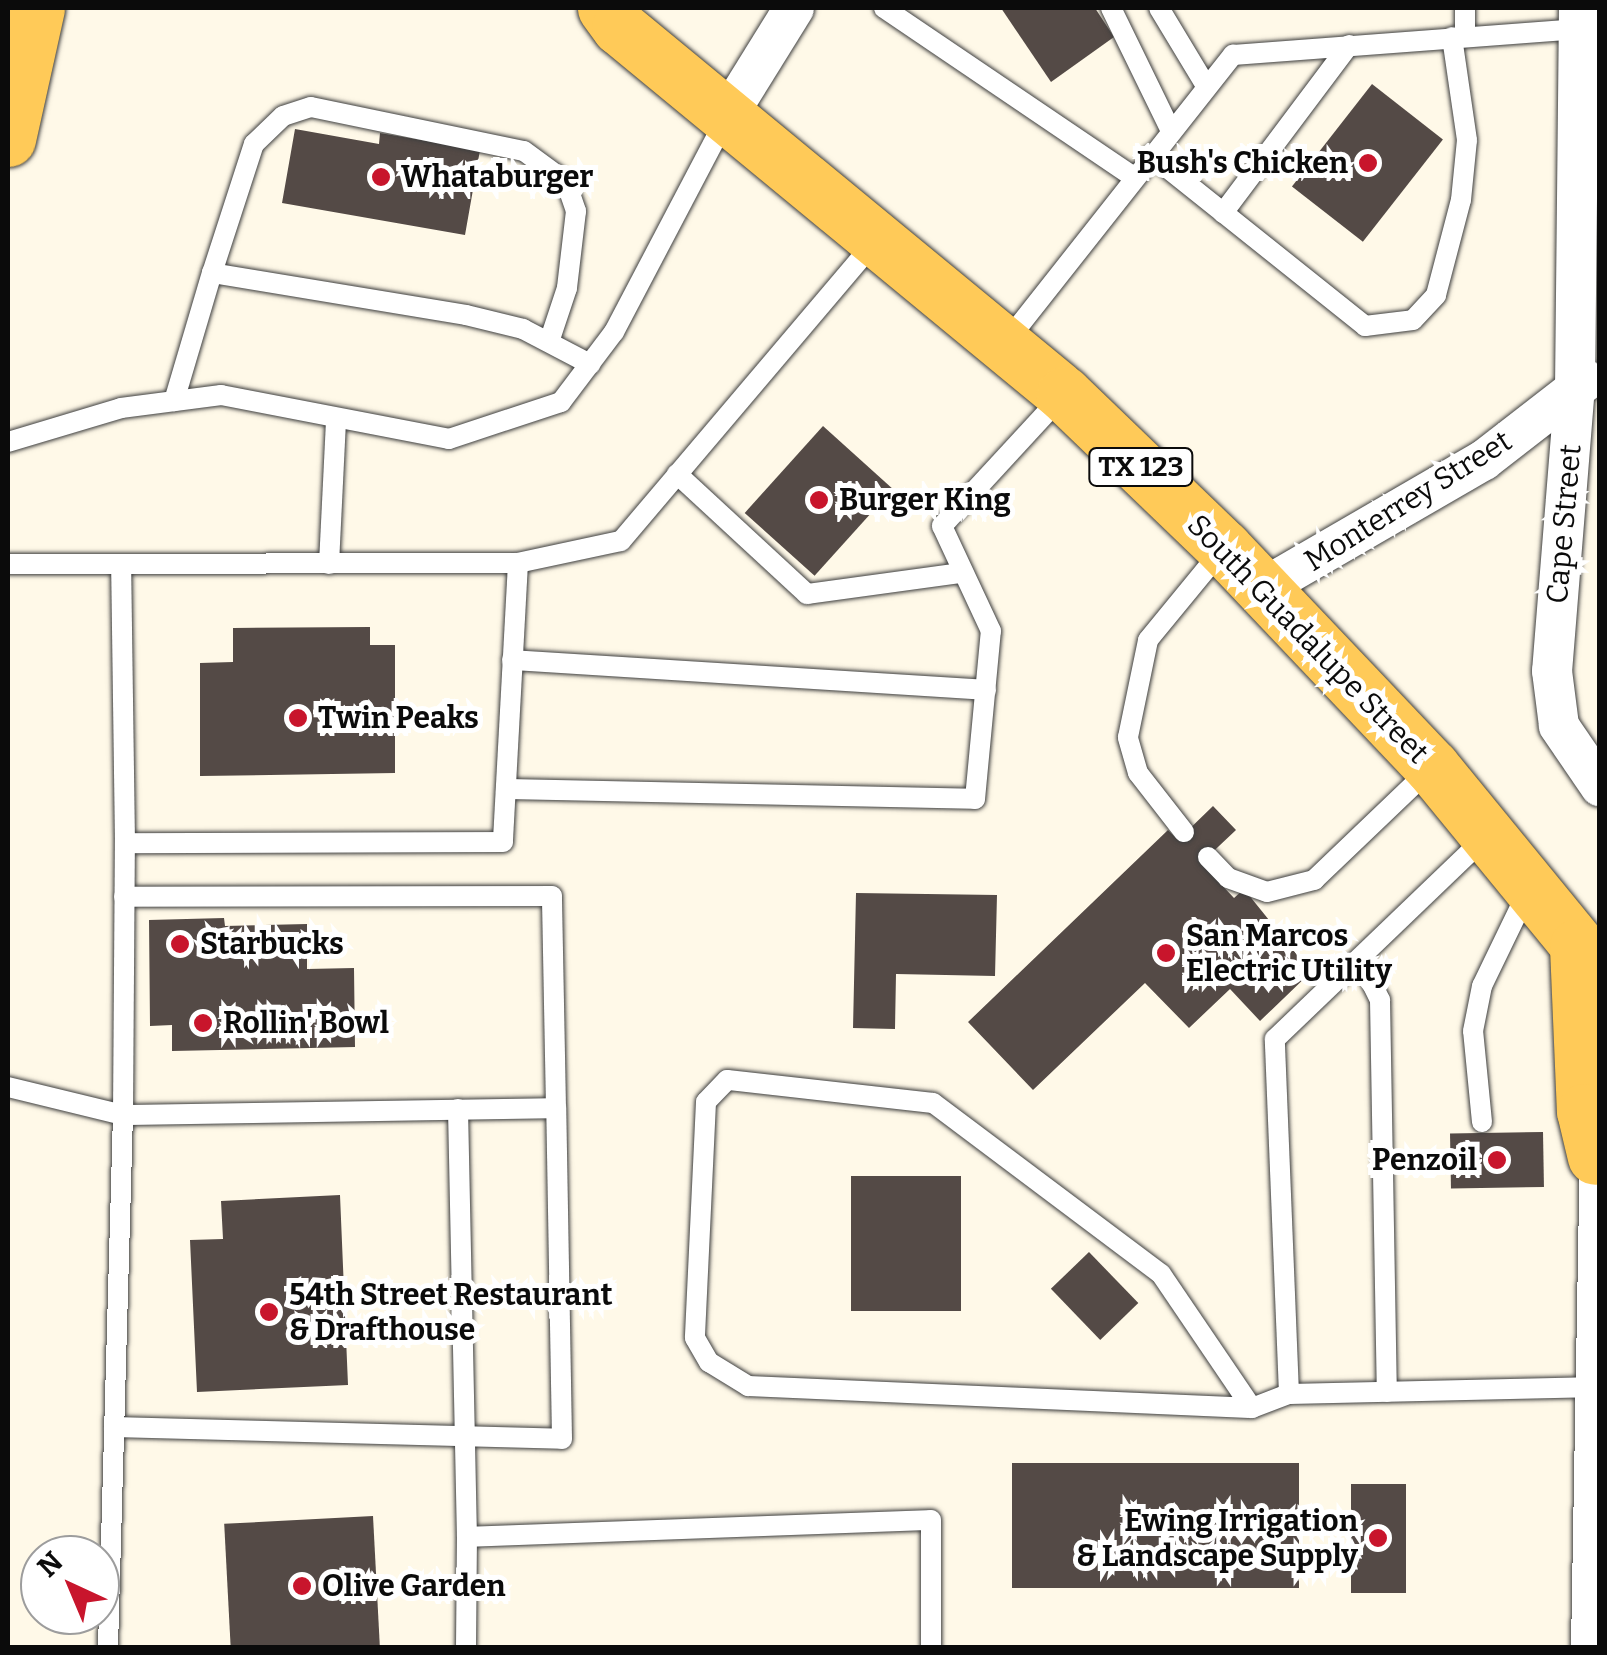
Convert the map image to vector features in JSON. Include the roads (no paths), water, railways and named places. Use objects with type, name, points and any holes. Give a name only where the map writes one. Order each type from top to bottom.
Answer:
[{"type":"main road","points":[[8,139],[36,8]]},
{"type":"main road","name":"South Guadalupe Street","points":[[569,8],[623,23],[1064,394],[1224,548],[1432,768],[1588,959]]},
{"type":"main road","points":[[1588,959],[1584,1111],[1598,1162]]},
{"type":"street","points":[[729,114],[794,8]]},
{"type":"street","name":"Cape Street","points":[[1579,18],[1587,380],[1552,672],[1559,726],[1600,786]]},
{"type":"street","name":"Monterrey Street","points":[[1263,588],[1484,460],[1587,380]]},
{"type":"street","points":[[1591,1648],[1599,1387],[1598,1162]]},
{"type":"lane","points":[[884,8],[1135,178]]},
{"type":"lane","points":[[1110,8],[1169,128]]},
{"type":"lane","points":[[1159,8],[1206,86]]},
{"type":"lane","points":[[1151,155],[1366,326],[1413,320],[1436,295],[1461,200],[1467,140],[1459,37],[1465,8]]},
{"type":"lane","points":[[1006,343],[1135,178],[1169,128],[1232,54],[1459,37],[1579,18]]},
{"type":"lane","points":[[1223,213],[1350,46]]},
{"type":"lane","points":[[174,401],[254,144],[283,116],[311,107],[524,151],[566,182],[576,212],[567,288],[549,342]]},
{"type":"lane","points":[[8,442],[121,408],[222,395],[336,421],[448,440],[562,402],[614,332],[729,114]]},
{"type":"lane","points":[[8,564],[518,563],[620,541],[879,236]]},
{"type":"lane","points":[[212,273],[466,315],[549,342],[590,364]]},
{"type":"lane","points":[[506,790],[976,799],[991,631],[942,526],[1064,394]]},
{"type":"lane","points":[[329,564],[336,421]]},
{"type":"lane","points":[[677,474],[807,594],[961,572]]},
{"type":"lane","points":[[1184,832],[1138,773],[1128,737],[1148,640],[1224,548]]},
{"type":"lane","points":[[124,842],[503,842],[518,563]]},
{"type":"lane","points":[[108,1648],[124,1115],[121,565]]},
{"type":"lane","points":[[512,660],[986,690]]},
{"type":"lane","points":[[1208,857],[1228,878],[1267,892],[1314,880],[1432,768]]},
{"type":"lane","points":[[1289,1394],[1275,1039],[1488,836]]},
{"type":"lane","points":[[1482,1122],[1473,1032],[1479,1001],[1529,890]]},
{"type":"lane","points":[[114,1426],[562,1439],[552,896],[124,897]]},
{"type":"lane","points":[[1360,959],[1380,1000],[1387,1392]]},
{"type":"lane","points":[[1252,1408],[1160,1274],[932,1103],[728,1080],[706,1102],[696,1338],[708,1362],[748,1386],[1252,1408],[1289,1394],[1599,1387]]},
{"type":"lane","points":[[8,1087],[124,1115],[556,1108]]},
{"type":"lane","points":[[458,1109],[466,1648]]},
{"type":"lane","points":[[467,1537],[931,1520],[931,1648]]},
{"type":"place","name":"Bush's Chicken","points":[[1368,163]]},
{"type":"place","name":"Whataburger","points":[[381,177]]},
{"type":"place","name":"Burger King","points":[[819,500]]},
{"type":"place","name":"Twin Peaks","points":[[298,718]]},
{"type":"place","name":"Starbucks","points":[[180,944]]},
{"type":"place","name":"San Marcos Electric Utility","points":[[1166,953]]},
{"type":"place","name":"Rollin' Bowl","points":[[203,1023]]},
{"type":"place","name":"Penzoil","points":[[1497,1160]]},
{"type":"place","name":"54th Street Restaurant & Drafthouse","points":[[269,1312]]},
{"type":"place","name":"Ewing Irrigation & Landscape Supply","points":[[1378,1538]]},
{"type":"place","name":"Olive Garden","points":[[302,1586]]}]
